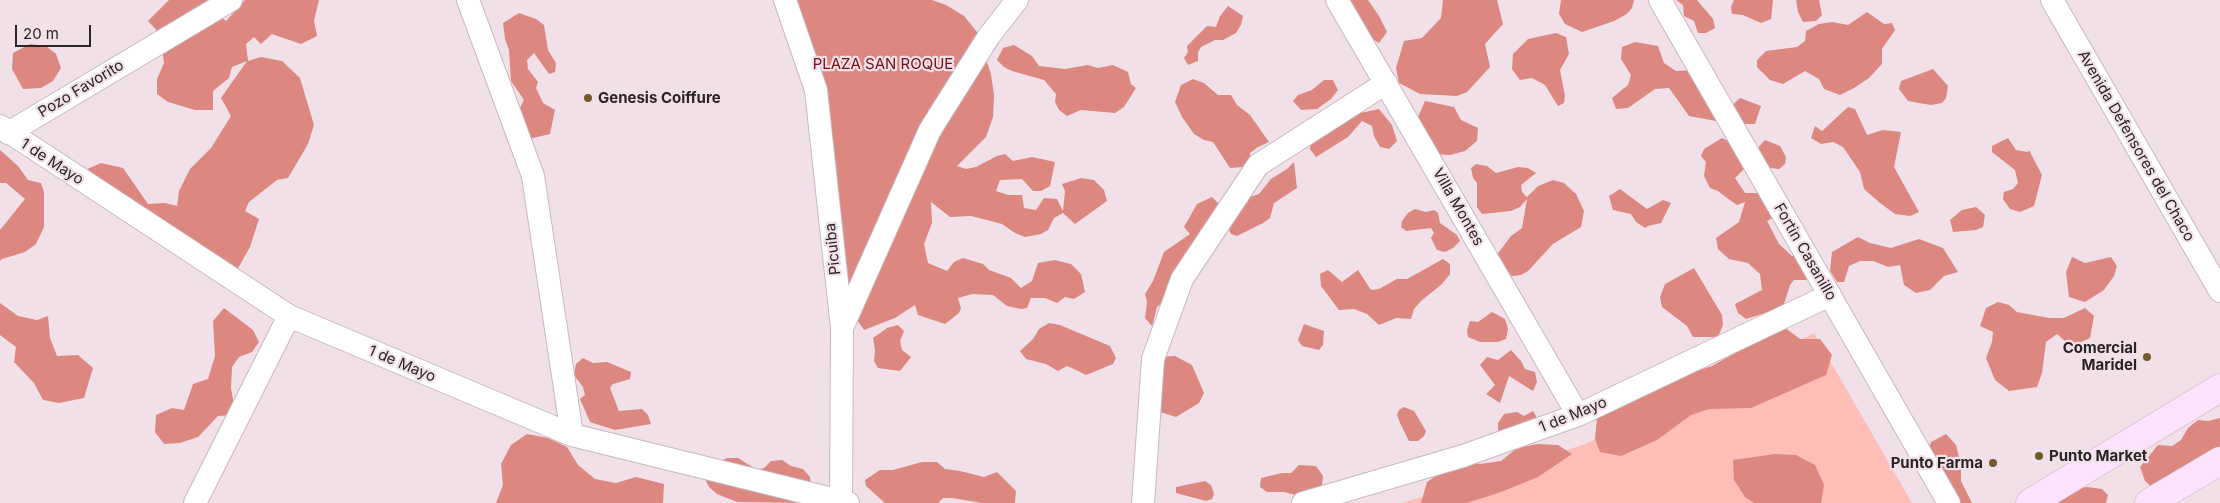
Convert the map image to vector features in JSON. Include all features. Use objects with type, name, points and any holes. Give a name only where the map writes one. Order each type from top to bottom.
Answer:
[{"type":"street","name":"Pozo Favorito","points":[[4,129],[231,0]]},
{"type":"street","points":[[468,0],[533,176],[572,435]]},
{"type":"street","name":"Picuiba","points":[[785,0],[816,90],[842,328],[841,503]]},
{"type":"street","points":[[842,328],[930,130],[989,36],[1017,0]]},
{"type":"street","name":"Villa Montes","points":[[1337,0],[1578,415]]},
{"type":"street","name":"Fortin Casanillo","points":[[1660,0],[1949,503]]},
{"type":"street","name":"Avenida Defensores del Chaco","points":[[2052,0],[2220,291]]},
{"type":"street","points":[[1143,503],[1153,359],[1182,279],[1258,165],[1386,83]]},
{"type":"street","name":"1 de Mayo","points":[[4,129],[289,316],[572,435],[841,503],[848,503]]},
{"type":"street","name":"1 de Mayo","points":[[1303,503],[1463,456],[1578,415],[1830,295]]},
{"type":"street","points":[[195,503],[289,316]]},
{"type":"street","points":[[2030,503],[2220,388]]},
{"type":"street","points":[[2149,503],[2220,461]]},
{"type":"shaded area","points":[[1814,333],[1912,503],[1401,503],[1476,481],[1585,444],[1696,393]]},
{"type":"green space","points":[[169,0],[207,0],[208,7],[226,21],[245,0],[319,0],[314,21],[317,36],[301,44],[272,34],[261,44],[254,37],[246,44],[248,61],[261,57],[282,61],[300,78],[314,125],[308,144],[288,178],[277,180],[249,202],[245,211],[259,219],[250,247],[232,279],[226,275],[200,271],[178,244],[85,170],[101,163],[123,168],[148,204],[165,203],[177,206],[179,191],[190,169],[211,148],[231,116],[221,98],[247,61],[232,67],[229,78],[213,91],[213,110],[195,110],[168,102],[157,94],[157,79],[164,63],[160,34],[148,21]]},
{"type":"green space","name":"PLAZA SAN ROQUE","points":[[792,0],[932,0],[946,5],[964,16],[977,32],[991,74],[994,95],[993,117],[986,137],[957,166],[966,169],[976,167],[1005,154],[1013,161],[1032,157],[1055,162],[1050,186],[1041,191],[1033,191],[1022,179],[1000,180],[996,191],[1008,195],[1022,195],[1024,208],[1036,210],[1044,198],[1057,199],[1063,211],[1065,191],[1062,184],[1081,178],[1094,180],[1104,190],[1107,201],[1075,224],[1063,213],[1054,218],[1048,230],[1041,234],[1025,237],[1002,224],[971,216],[950,217],[931,202],[932,223],[924,244],[928,263],[947,271],[954,262],[963,258],[983,264],[989,270],[1011,278],[1021,288],[1032,281],[1038,263],[1055,260],[1071,264],[1081,274],[1085,292],[1074,299],[1065,297],[1057,303],[1045,298],[1031,298],[1027,308],[1021,309],[1007,306],[993,295],[972,294],[958,298],[961,308],[959,313],[945,324],[918,315],[915,305],[895,318],[864,330],[853,314],[812,118]]},
{"type":"green space","points":[[1350,0],[1368,0],[1379,16],[1387,32],[1379,43],[1360,32],[1344,5]]},
{"type":"green space","points":[[1443,0],[1497,0],[1503,24],[1485,44],[1490,67],[1467,92],[1457,96],[1420,94],[1399,83],[1396,68],[1404,41],[1422,38],[1441,18]]},
{"type":"green space","points":[[1561,0],[1634,0],[1632,8],[1627,14],[1614,21],[1582,32],[1565,24],[1559,14]]},
{"type":"green space","points":[[1676,0],[1697,0],[1713,19],[1715,28],[1706,33],[1698,33],[1694,21],[1684,16],[1683,5]]},
{"type":"green space","points":[[1734,0],[1773,0],[1771,19],[1761,23],[1743,15],[1732,14],[1731,7]]},
{"type":"green space","points":[[1796,0],[1819,0],[1822,15],[1816,21],[1803,22],[1798,12]]},
{"type":"green space","points":[[1228,6],[1243,16],[1241,25],[1236,33],[1223,40],[1215,40],[1201,47],[1198,52],[1198,61],[1188,65],[1184,58],[1188,52],[1187,46],[1207,26],[1216,27],[1220,16]]},
{"type":"green space","points":[[1867,12],[1884,24],[1892,23],[1895,30],[1882,49],[1882,64],[1869,78],[1840,95],[1824,89],[1819,79],[1805,71],[1783,84],[1770,80],[1757,67],[1757,60],[1766,51],[1797,47],[1805,41],[1806,31],[1819,24],[1832,22],[1848,25]]},
{"type":"green space","points":[[519,13],[536,19],[544,25],[548,50],[556,63],[555,72],[549,74],[534,53],[527,60],[528,69],[538,82],[536,88],[543,103],[555,110],[550,134],[529,139],[515,117],[524,100],[511,81],[509,50],[505,39],[503,23]]},
{"type":"green space","points":[[1556,33],[1566,37],[1569,54],[1560,70],[1565,96],[1564,103],[1558,106],[1545,85],[1532,78],[1520,80],[1512,69],[1513,54],[1528,39]]},
{"type":"green space","points":[[1635,42],[1658,46],[1664,63],[1676,71],[1693,70],[1721,117],[1716,121],[1689,116],[1669,88],[1655,89],[1628,108],[1616,109],[1612,98],[1628,85],[1631,75],[1621,59],[1622,47]]},
{"type":"green space","points":[[30,44],[46,46],[56,54],[61,68],[53,81],[41,88],[23,89],[12,69],[13,53]]},
{"type":"green space","points":[[1014,45],[1032,56],[1039,66],[1065,69],[1088,65],[1098,68],[1113,65],[1128,72],[1131,84],[1136,88],[1124,107],[1115,113],[1081,110],[1067,116],[1059,110],[1055,102],[1056,94],[1044,80],[1012,71],[1004,67],[997,60],[1003,48]]},
{"type":"green space","points":[[1933,69],[1948,86],[1946,98],[1942,103],[1931,105],[1908,101],[1899,89],[1901,81]]},
{"type":"green space","points":[[1193,79],[1204,83],[1218,95],[1231,95],[1237,105],[1250,115],[1269,142],[1250,153],[1250,159],[1242,167],[1230,168],[1213,142],[1204,140],[1194,134],[1182,117],[1175,102],[1181,85]]},
{"type":"green space","points":[[1324,80],[1333,80],[1338,90],[1331,99],[1317,109],[1301,110],[1293,101],[1298,95],[1312,90]]},
{"type":"green space","points":[[1740,98],[1761,106],[1755,124],[1743,124],[1725,112]]},
{"type":"green space","points":[[1425,101],[1454,107],[1461,120],[1478,128],[1477,141],[1465,151],[1450,155],[1431,154],[1421,136],[1418,117]]},
{"type":"green space","points":[[1848,107],[1855,109],[1867,135],[1883,130],[1901,132],[1894,167],[1919,212],[1910,216],[1895,214],[1864,189],[1860,172],[1843,147],[1833,142],[1821,144],[1811,138],[1815,126],[1822,131]]},
{"type":"green space","points":[[1379,109],[1392,125],[1397,141],[1389,149],[1380,147],[1374,136],[1372,126],[1362,121],[1348,137],[1316,157],[1310,149],[1311,140],[1321,133],[1332,131],[1351,115]]},
{"type":"green space","points":[[1722,138],[1731,142],[1745,168],[1735,178],[1745,193],[1759,193],[1778,215],[1767,221],[1779,244],[1792,256],[1800,256],[1811,277],[1806,280],[1794,280],[1790,285],[1784,304],[1772,311],[1746,319],[1738,313],[1735,304],[1762,290],[1760,274],[1748,263],[1729,259],[1718,249],[1716,238],[1739,222],[1745,202],[1737,205],[1718,191],[1710,188],[1704,176],[1706,162],[1701,156],[1704,149]]},
{"type":"green space","points":[[2008,138],[2016,150],[2028,152],[2029,150],[2042,175],[2034,206],[2020,212],[2010,209],[2003,199],[2004,192],[2013,189],[2018,183],[2015,170],[1992,152],[1992,146]]},
{"type":"green space","points":[[1765,140],[1780,146],[1786,157],[1785,164],[1779,169],[1762,167],[1755,151]]},
{"type":"green space","points":[[0,150],[18,166],[28,180],[41,183],[44,192],[44,227],[36,244],[25,252],[0,261],[0,230],[25,199],[6,183],[0,183]]},
{"type":"green space","points":[[1294,162],[1297,188],[1274,203],[1270,218],[1263,223],[1237,236],[1231,234],[1229,230],[1238,209],[1250,197],[1259,194],[1271,179]]},
{"type":"green space","points":[[1476,164],[1487,166],[1496,173],[1518,167],[1528,168],[1536,173],[1521,185],[1522,192],[1527,197],[1538,186],[1553,180],[1564,183],[1576,194],[1584,211],[1581,227],[1553,244],[1528,271],[1521,275],[1512,276],[1493,260],[1511,236],[1522,228],[1527,199],[1520,207],[1511,211],[1482,214],[1477,207],[1477,183],[1473,178],[1471,168]]},
{"type":"green space","points":[[1620,189],[1647,209],[1663,200],[1671,203],[1661,223],[1645,228],[1636,222],[1631,214],[1613,210],[1609,196]]},
{"type":"green space","points":[[1212,197],[1220,205],[1162,303],[1157,307],[1152,326],[1145,318],[1147,302],[1145,294],[1153,281],[1164,252],[1190,234],[1184,227],[1197,204]]},
{"type":"green space","points":[[1976,207],[1985,215],[1983,227],[1976,230],[1953,232],[1950,220],[1962,210]]},
{"type":"green space","points":[[1415,209],[1426,212],[1434,210],[1438,213],[1440,223],[1457,235],[1460,241],[1453,248],[1445,252],[1437,250],[1431,238],[1434,233],[1431,228],[1406,231],[1401,227],[1402,221],[1408,213]]},
{"type":"green space","points":[[1858,237],[1870,243],[1891,248],[1919,239],[1943,248],[1958,272],[1944,276],[1930,290],[1916,293],[1904,285],[1900,265],[1888,267],[1873,261],[1860,261],[1849,266],[1844,282],[1837,282],[1830,271],[1832,252]]},
{"type":"green space","points":[[2072,257],[2085,263],[2111,257],[2117,266],[2114,276],[2104,290],[2085,302],[2069,297],[2066,272]]},
{"type":"green space","points":[[1443,259],[1450,264],[1450,274],[1442,284],[1414,309],[1411,319],[1396,318],[1379,325],[1367,314],[1354,309],[1339,310],[1321,286],[1320,274],[1328,270],[1342,282],[1358,270],[1371,290],[1379,289],[1397,279],[1407,279]]},
{"type":"green space","points":[[1694,268],[1722,315],[1723,325],[1718,337],[1693,337],[1687,326],[1662,307],[1660,297],[1665,284]]},
{"type":"green space","points":[[1998,302],[2009,305],[2017,312],[2049,318],[2064,318],[2085,308],[2094,316],[2090,338],[2079,343],[2066,342],[2057,334],[2046,342],[2042,373],[2037,387],[2009,391],[1995,380],[1986,358],[1992,342],[1993,332],[1980,326],[1986,308]]},
{"type":"green space","points":[[0,303],[18,316],[37,320],[48,316],[50,338],[57,356],[78,355],[93,368],[84,398],[59,403],[43,400],[34,383],[14,362],[16,347],[0,335]]},
{"type":"green space","points":[[224,308],[253,330],[259,342],[252,352],[239,357],[232,367],[231,388],[234,405],[232,415],[218,416],[198,437],[180,443],[164,444],[155,432],[156,415],[172,408],[184,410],[193,384],[208,379],[215,356],[213,321]]},
{"type":"green space","points":[[1492,312],[1505,319],[1508,329],[1506,339],[1498,342],[1480,342],[1468,337],[1467,330],[1470,321],[1478,322]]},
{"type":"green space","points":[[1049,323],[1060,325],[1110,346],[1116,358],[1113,364],[1086,375],[1067,366],[1058,371],[1046,364],[1026,359],[1020,351],[1033,339],[1039,329]]},
{"type":"green space","points":[[1304,324],[1324,331],[1323,345],[1319,350],[1302,346],[1298,340]]},
{"type":"green space","points":[[898,325],[904,331],[900,341],[902,350],[911,357],[900,371],[878,368],[874,361],[873,338],[887,328]]},
{"type":"green space","points":[[1783,326],[1800,339],[1820,339],[1832,355],[1826,375],[1751,408],[1709,409],[1691,415],[1657,440],[1621,456],[1600,452],[1595,439],[1597,418],[1650,386],[1712,366]]},
{"type":"green space","points":[[1511,350],[1521,361],[1525,369],[1535,372],[1537,382],[1533,391],[1509,376],[1500,403],[1486,394],[1495,385],[1480,365],[1487,357],[1498,360]]},
{"type":"green space","points":[[1175,356],[1192,365],[1204,393],[1199,403],[1176,417],[1160,412],[1159,357]]},
{"type":"green space","points":[[583,358],[593,363],[607,362],[631,372],[630,379],[613,384],[610,388],[619,411],[642,409],[648,415],[651,424],[615,430],[590,422],[580,399],[585,395],[583,387],[574,375],[576,364]]},
{"type":"green space","points":[[1404,407],[1414,411],[1426,431],[1424,436],[1418,441],[1409,441],[1400,423],[1397,415],[1399,410]]},
{"type":"green space","points":[[1533,411],[1540,423],[1504,438],[1498,430],[1498,423],[1504,414],[1517,412],[1524,416]]},
{"type":"green space","points":[[2220,418],[2220,477],[2157,492],[2145,481],[2140,467],[2158,445],[2172,446],[2181,440],[2188,428],[2198,420],[2208,421]]},
{"type":"green space","points":[[527,434],[548,438],[567,447],[578,465],[595,479],[616,483],[636,477],[664,484],[663,503],[496,503],[503,485],[501,464],[511,445]]},
{"type":"green space","points":[[1946,434],[1956,445],[1961,465],[1961,481],[1972,503],[1957,503],[1927,455],[1931,442]]},
{"type":"green space","points":[[1538,444],[1558,445],[1572,454],[1538,477],[1501,492],[1467,503],[1421,503],[1427,482],[1461,459],[1480,464],[1501,461],[1517,448]]},
{"type":"green space","points":[[1775,454],[1796,455],[1815,465],[1824,485],[1821,503],[1754,503],[1745,497],[1734,480],[1733,460]]},
{"type":"green space","points":[[727,458],[738,458],[757,470],[764,468],[771,461],[782,460],[791,466],[803,469],[810,477],[815,503],[737,502],[717,494],[709,487],[705,479],[717,463]]},
{"type":"green space","points":[[922,462],[937,462],[945,469],[984,477],[997,472],[1016,491],[1015,503],[982,503],[943,498],[938,503],[885,503],[866,486],[865,480],[880,470],[893,470]]},
{"type":"green space","points":[[1299,465],[1316,466],[1323,476],[1322,485],[1318,492],[1307,498],[1284,492],[1267,492],[1260,487],[1261,478],[1291,473]]},
{"type":"green space","points":[[1205,481],[1211,485],[1214,494],[1212,499],[1206,501],[1176,493],[1176,487]]},
{"type":"green space","points":[[2087,487],[2102,489],[2108,495],[2106,503],[2053,503],[2070,489]]},
{"type":"place","name":"Genesis Coiffure","points":[[588,98]]},
{"type":"place","name":"Comercial Maridel","points":[[2147,357]]},
{"type":"place","name":"Punto Market","points":[[2039,456]]},
{"type":"place","name":"Punto Farma","points":[[1993,463]]}]
